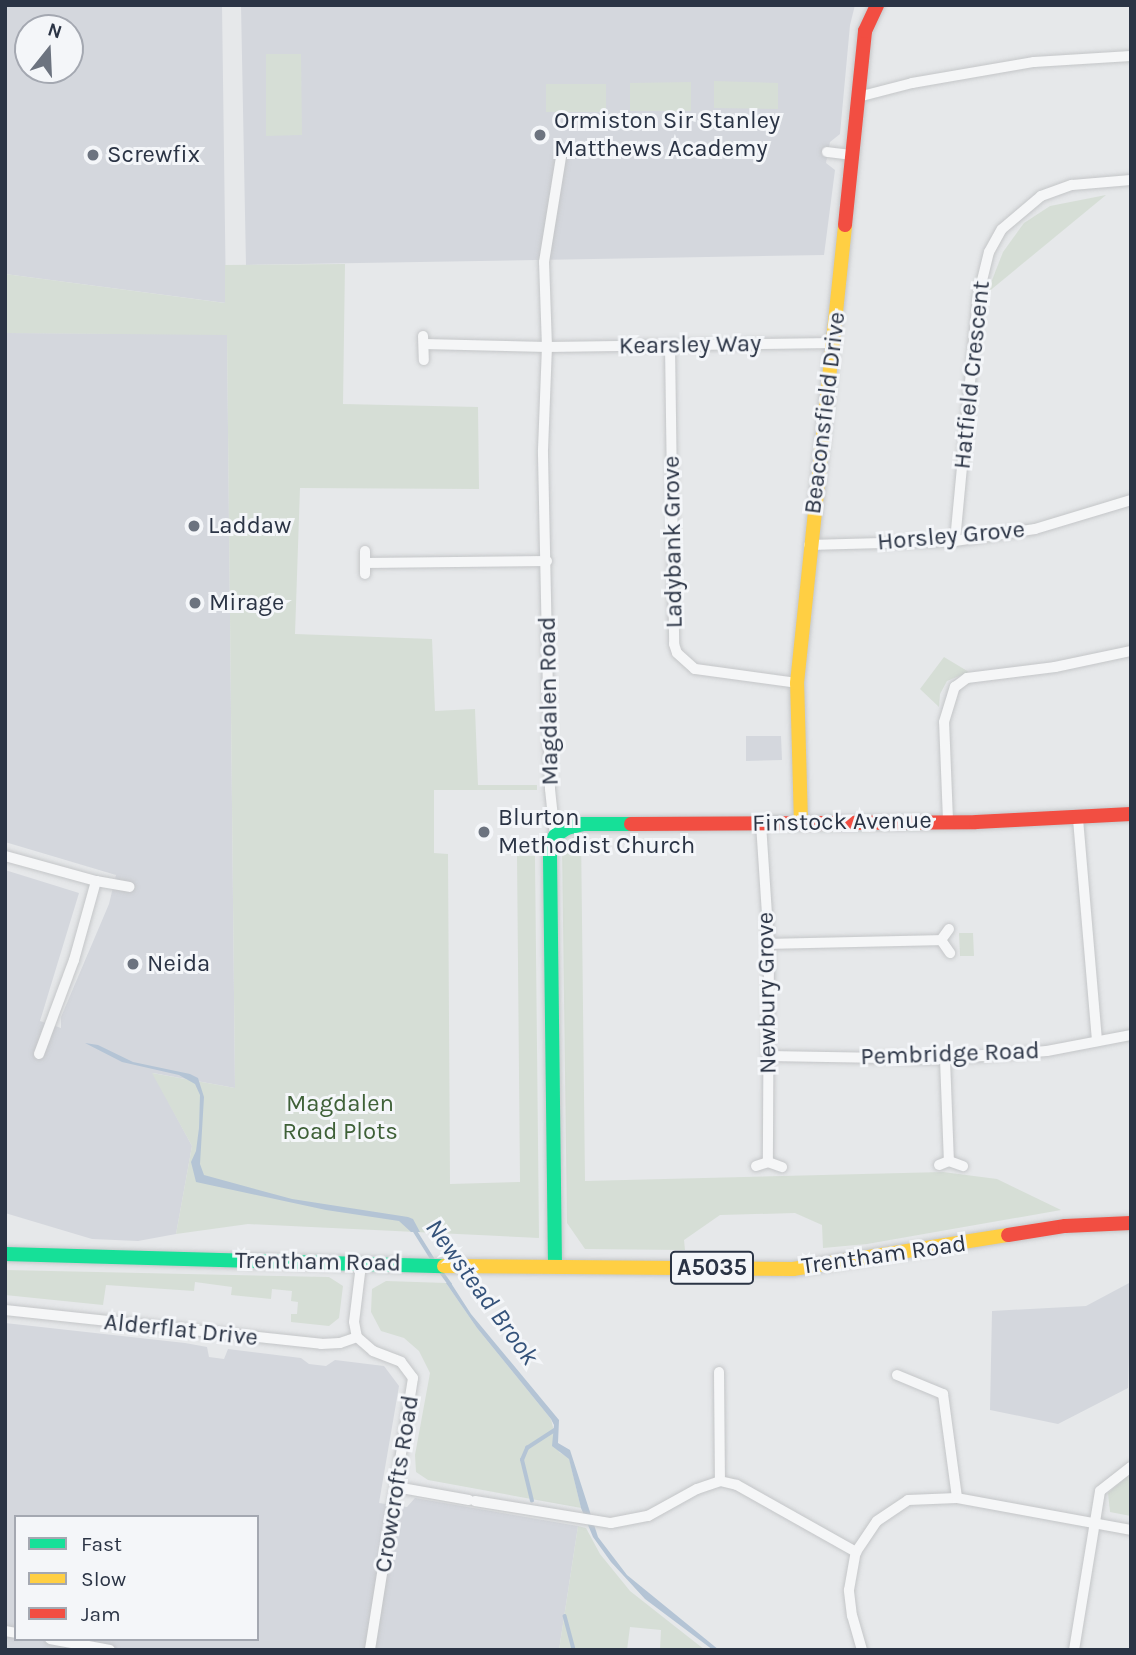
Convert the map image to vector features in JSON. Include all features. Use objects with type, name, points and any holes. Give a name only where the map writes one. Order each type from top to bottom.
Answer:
[{"type":"street","name":"Beaconsfield Drive","points":[[801,823],[797,683],[809,545],[865,30],[877,5]]},
{"type":"street","points":[[858,97],[912,83],[1034,62],[1131,56]]},
{"type":"street","name":"Magdalen Road","points":[[555,1266],[550,849],[555,836],[550,789],[543,450],[547,348],[544,262],[562,151]]},
{"type":"street","points":[[827,152],[852,155]]},
{"type":"street","name":"Hatfield Crescent","points":[[955,541],[978,297],[989,252],[1002,229],[1041,196],[1072,185],[1131,180]]},
{"type":"street","name":"Kearsley Way","points":[[424,360],[424,340],[547,348],[833,343]]},
{"type":"street","name":"Ladybank Grove","points":[[670,345],[674,644],[677,653],[695,669],[797,683]]},
{"type":"street","name":"Horsley Grove","points":[[809,545],[955,541],[1035,529],[1131,500]]},
{"type":"street","points":[[365,563],[547,561]]},
{"type":"street","points":[[948,820],[944,722],[955,687],[967,678],[1055,667],[1131,651]]},
{"type":"street","name":"Finstock Avenue","points":[[555,836],[567,828],[583,824],[1078,819],[1131,814]]},
{"type":"street","points":[[1078,819],[1097,1041]]},
{"type":"street","name":"Newbury Grove","points":[[761,824],[769,944],[768,1162]]},
{"type":"street","points":[[5,856],[96,881],[129,887]]},
{"type":"street","points":[[39,1054],[74,960],[96,881]]},
{"type":"street","points":[[941,940],[949,929]]},
{"type":"street","points":[[769,944],[941,940]]},
{"type":"street","points":[[941,940],[950,953]]},
{"type":"street","name":"Pembridge Road","points":[[768,1056],[945,1059],[1047,1051],[1131,1035]]},
{"type":"street","points":[[945,1059],[944,1163],[963,1166]]},
{"type":"street","points":[[756,1166],[768,1162],[782,1167]]},
{"type":"street","name":"Trentham Road","points":[[5,1254],[361,1265],[413,1263],[793,1269],[912,1253],[1065,1226],[1131,1223]]},
{"type":"street","points":[[357,1337],[354,1322],[361,1265]]},
{"type":"street","name":"Alderflat Drive","points":[[5,1310],[321,1343],[340,1343],[357,1337]]},
{"type":"street","name":"Crowcrofts Road","points":[[357,1337],[373,1351],[401,1362],[413,1378],[370,1650]]},
{"type":"street","points":[[719,1372],[720,1481]]},
{"type":"street","points":[[897,1375],[943,1394],[957,1498]]},
{"type":"street","points":[[1074,1650],[1100,1491],[1131,1467]]},
{"type":"street","points":[[396,1487],[598,1522],[648,1516],[697,1489],[720,1481],[737,1485],[856,1552]]},
{"type":"street","points":[[860,1649],[849,1590],[856,1552],[877,1521],[908,1500],[957,1498],[1131,1530]]},
{"type":"street","points":[[61,1641],[110,1650]]},
{"type":"shaded area","name":"Screwfix","points":[[5,5],[222,5],[226,303],[5,274]]},
{"type":"shaded area","name":"Ormiston Sir Stanley Matthews Academy","points":[[241,5],[855,5],[850,25],[840,134],[830,142],[826,163],[835,170],[824,255],[246,265]]},
{"type":"shaded area","points":[[5,333],[227,334],[235,1088],[153,1073],[192,1146],[176,1234],[138,1241],[92,1239],[5,1213],[5,870],[79,893],[40,1021],[61,1028],[61,1017],[109,904],[116,875],[5,842]]},
{"type":"shaded area","points":[[746,736],[781,736],[782,760],[746,761]]},
{"type":"shaded area","points":[[1131,1282],[1128,1388],[1058,1424],[990,1410],[992,1311],[1086,1306]]},
{"type":"shaded area","points":[[5,1323],[185,1343],[207,1347],[209,1357],[224,1359],[228,1349],[301,1358],[309,1364],[326,1366],[335,1360],[384,1366],[399,1386],[379,1503],[407,1507],[415,1498],[578,1526],[559,1650],[5,1650]]},
{"type":"green space","points":[[266,54],[301,54],[302,135],[266,136]]},
{"type":"green space","points":[[714,81],[778,83],[778,109],[714,108]]},
{"type":"green space","points":[[691,82],[691,111],[630,111],[630,83]]},
{"type":"green space","points":[[546,84],[606,84],[606,112],[546,112]]},
{"type":"green space","points":[[1106,195],[987,293],[1003,252],[1024,223],[1050,206]]},
{"type":"green space","name":"Magdalen Road Plots","points":[[345,264],[343,404],[478,407],[479,489],[300,488],[295,634],[432,639],[435,711],[475,709],[478,785],[537,785],[537,790],[434,790],[434,853],[448,854],[450,1184],[520,1182],[517,856],[535,856],[539,1238],[248,1224],[176,1234],[192,1146],[152,1073],[235,1088],[227,335],[5,333],[5,274],[225,303],[225,265]]},
{"type":"green space","points":[[944,657],[969,672],[947,681],[940,694],[939,707],[920,689]]},
{"type":"green space","points":[[581,832],[585,1181],[943,1172],[997,1179],[1061,1210],[867,1244],[823,1248],[822,1225],[795,1213],[720,1215],[684,1240],[685,1250],[585,1249],[567,1223],[562,848],[568,840]]},
{"type":"green space","points":[[959,933],[973,933],[974,956],[960,956]]},
{"type":"green space","points":[[5,1270],[329,1277],[343,1286],[339,1318],[329,1326],[291,1322],[291,1314],[297,1314],[298,1302],[291,1301],[292,1291],[272,1289],[271,1299],[231,1295],[232,1287],[195,1282],[194,1291],[106,1285],[103,1305],[5,1295]]},
{"type":"green space","points":[[386,1281],[446,1283],[477,1328],[551,1419],[559,1452],[569,1458],[581,1508],[428,1480],[416,1472],[415,1455],[430,1373],[419,1351],[404,1338],[381,1331],[371,1312],[372,1289]]},
{"type":"green space","points":[[1131,1473],[1131,1516],[1110,1512],[1108,1493]]},
{"type":"green space","points":[[578,1526],[586,1528],[600,1554],[630,1591],[705,1650],[660,1650],[661,1630],[630,1627],[627,1650],[559,1650]]},
{"type":"water","points":[[85,1043],[98,1045],[133,1062],[198,1078],[204,1097],[200,1164],[204,1175],[292,1199],[408,1217],[413,1219],[420,1232],[411,1232],[399,1221],[326,1210],[196,1182],[191,1162],[196,1151],[200,1095],[195,1084],[179,1075],[122,1062]]},
{"type":"water","points":[[446,1283],[451,1283],[471,1314],[559,1420],[558,1443],[570,1450],[598,1537],[627,1575],[719,1650],[713,1650],[645,1599],[611,1562],[593,1537],[581,1508],[569,1459],[552,1446],[554,1425],[551,1419],[477,1328]]},
{"type":"waterway","name":"Newstead Brook","points":[[414,1229],[434,1261]]},
{"type":"waterway","name":"Newstead Brook","points":[[440,1270],[450,1284]]},
{"type":"waterway","points":[[532,1501],[522,1460],[527,1448],[555,1430]]},
{"type":"waterway","points":[[565,1616],[574,1650]]},
{"type":"traffic: fast","points":[[555,1266],[550,849],[555,836],[567,828],[583,824],[631,824]]},
{"type":"traffic: fast","points":[[5,1254],[444,1266]]},
{"type":"traffic: slow","points":[[801,823],[797,683],[845,225]]},
{"type":"traffic: slow","points":[[444,1266],[793,1269],[1008,1235]]},
{"type":"traffic: jam","points":[[845,225],[865,31],[877,5]]},
{"type":"traffic: jam","points":[[631,824],[976,822],[1131,814]]},
{"type":"traffic: jam","points":[[1008,1235],[1065,1226],[1131,1223]]},
{"type":"place","name":"Ormiston Sir Stanley Matthews Academy","points":[[540,135]]},
{"type":"place","name":"Screwfix","points":[[93,155]]},
{"type":"place","name":"Laddaw","points":[[194,526]]},
{"type":"place","name":"Mirage","points":[[195,603]]},
{"type":"place","name":"Blurton Methodist Church","points":[[484,832]]},
{"type":"place","name":"Neida","points":[[133,964]]}]
